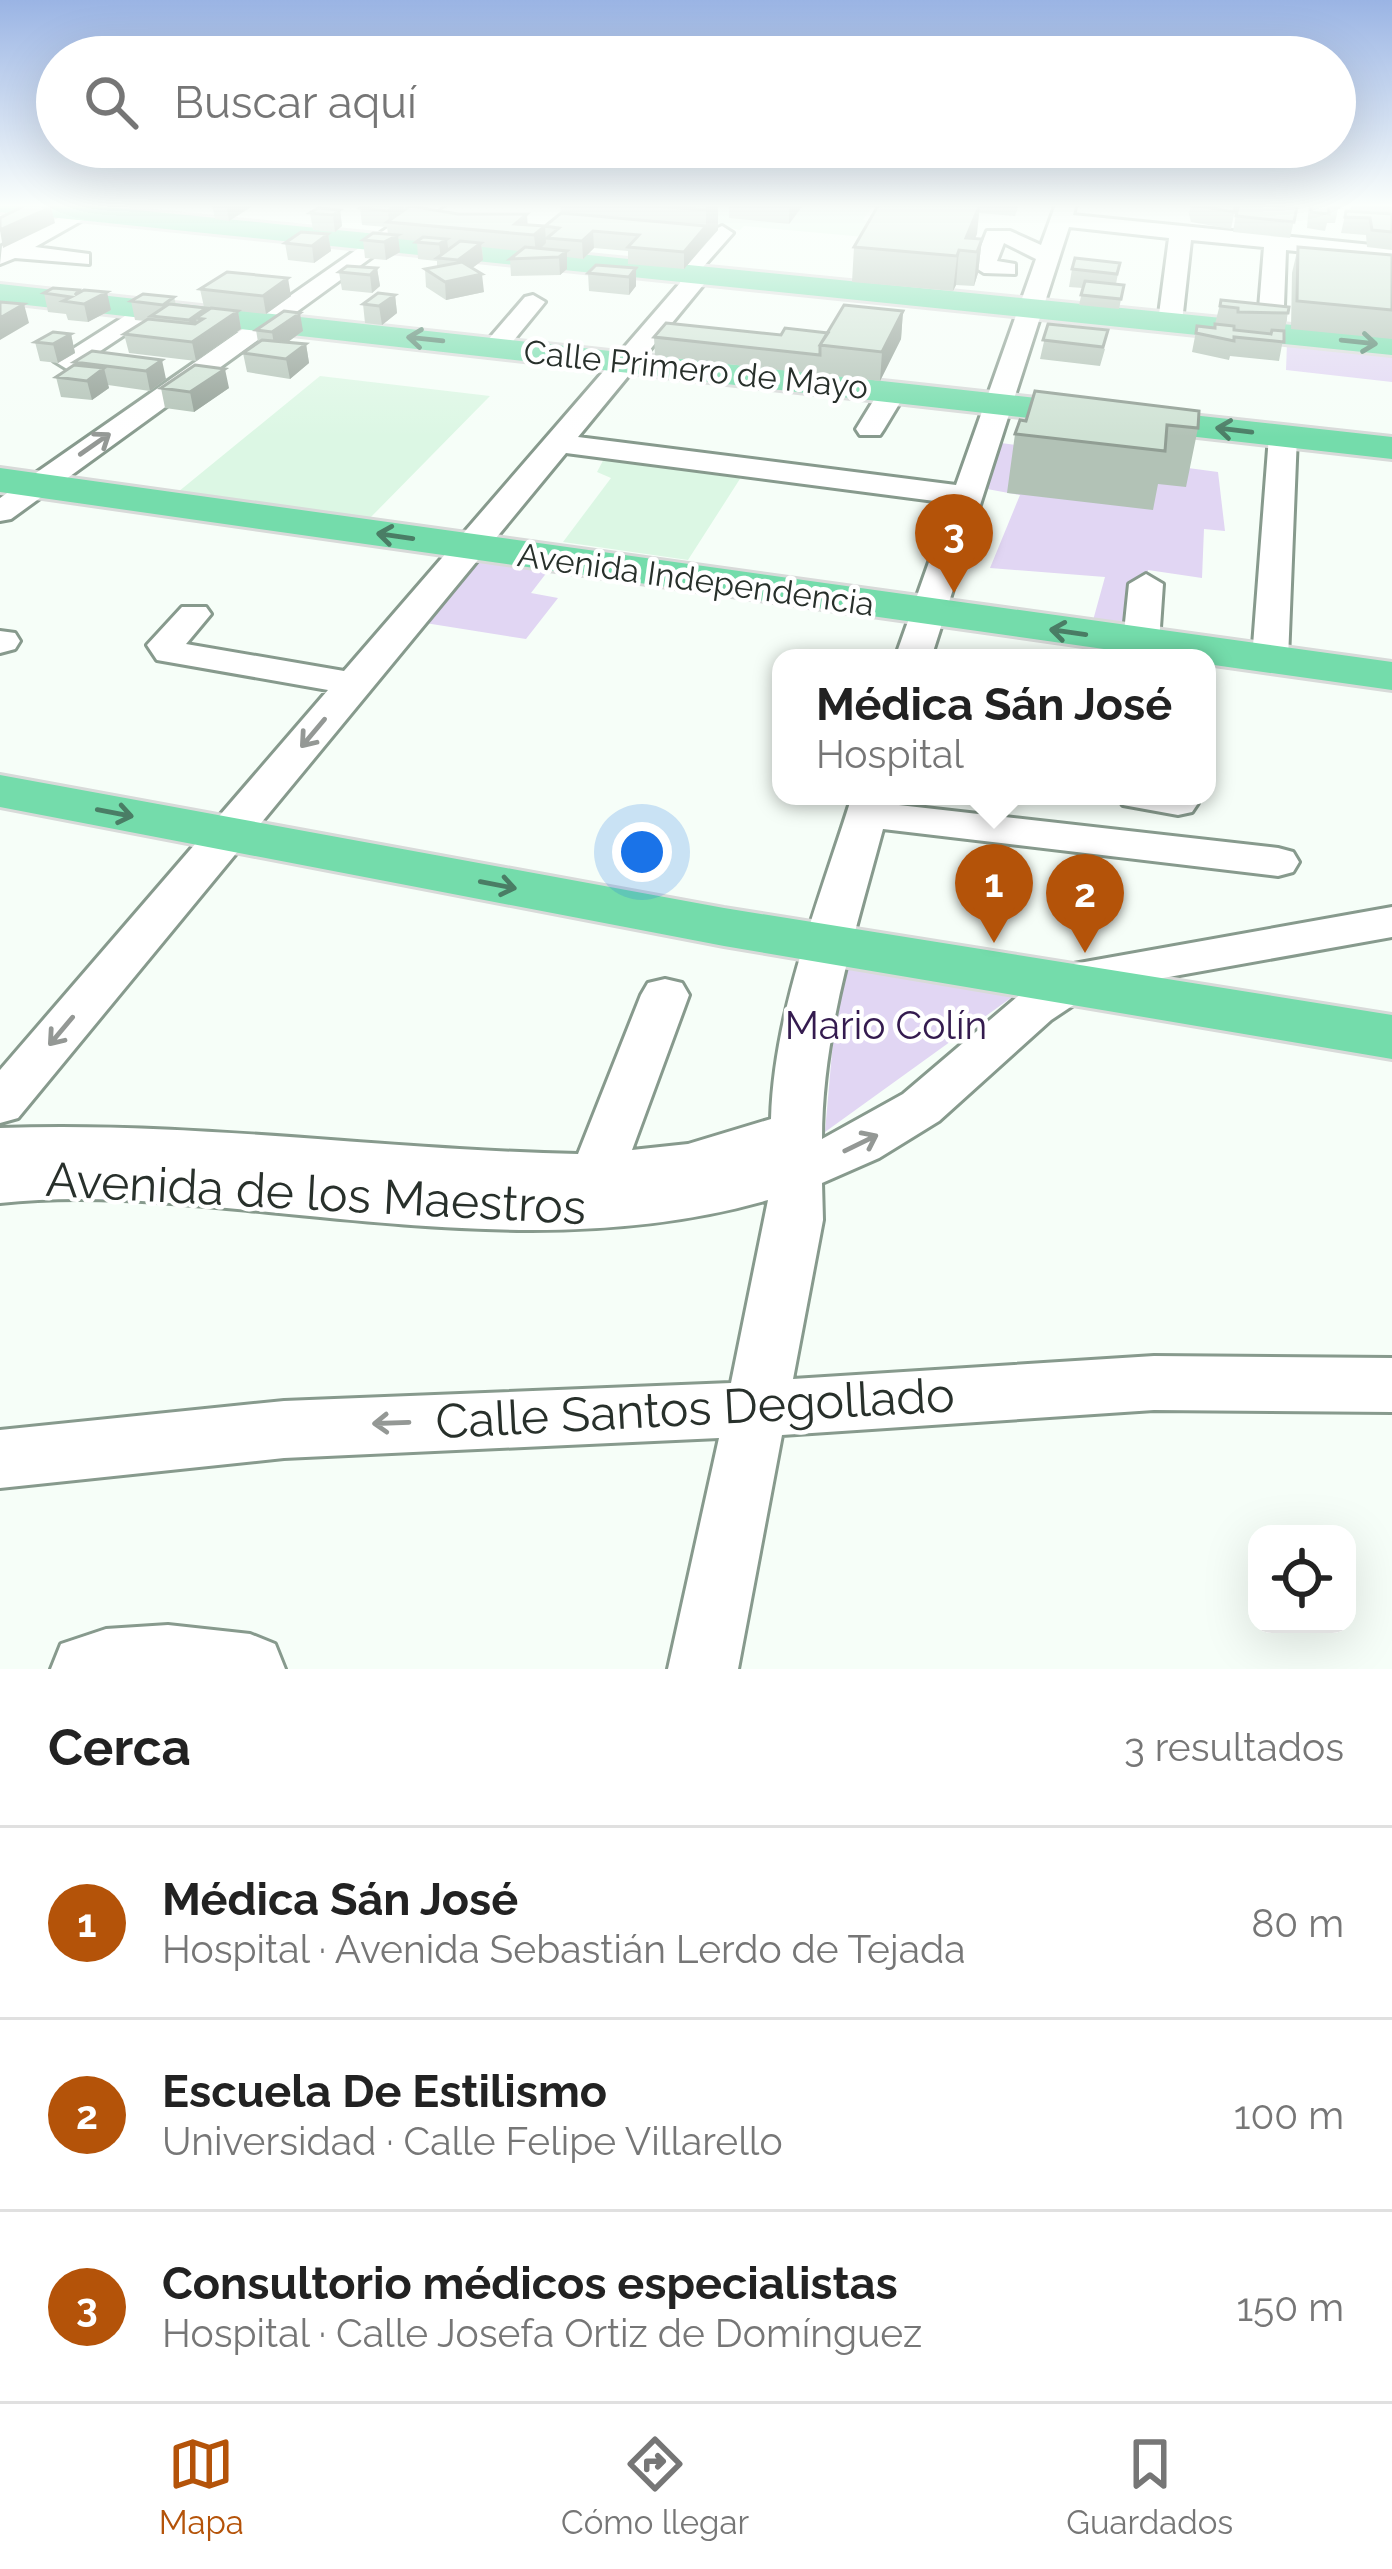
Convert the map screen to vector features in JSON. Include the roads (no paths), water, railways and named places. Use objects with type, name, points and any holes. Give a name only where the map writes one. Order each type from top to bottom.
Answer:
[{"type":"main road","points":[[778,282],[1392,345]]},
{"type":"main road","name":"Calle Primero de Mayo","points":[[0,293],[1392,448]]},
{"type":"main road","name":"Avenida Independencia","points":[[19,483],[1162,649]]},
{"type":"main road","name":"Avenida Independencia","points":[[1216,654],[1392,676]]},
{"type":"main road","points":[[0,791],[828,944],[1392,1037]]},
{"type":"street","points":[[0,512],[19,483],[325,282]]},
{"type":"street","points":[[0,1104],[692,282]]},
{"type":"street","points":[[997,295],[1002,282]]},
{"type":"street","points":[[916,649],[1000,403],[1043,306],[1046,282]]},
{"type":"street","points":[[1169,322],[1174,282]]},
{"type":"street","points":[[1270,332],[1273,282]]},
{"type":"street","points":[[496,346],[533,302]]},
{"type":"street","points":[[67,362],[147,309]]},
{"type":"street","points":[[870,429],[893,391]]},
{"type":"street","points":[[1270,659],[1283,436]]},
{"type":"street","points":[[558,442],[967,496]]},
{"type":"street","points":[[1146,584],[1162,649]]},
{"type":"street","points":[[194,614],[165,645],[170,652],[354,684]]},
{"type":"street","points":[[703,1669],[795,1220],[796,1086],[828,944],[869,805],[1278,862]]},
{"type":"street","points":[[1070,982],[1128,965],[1392,922]]},
{"type":"street","name":"Avenida de los Maestros","points":[[0,1182],[96,1176],[548,1211],[690,1199],[794,1152],[903,1121],[1070,982]]},
{"type":"street","points":[[596,1175],[665,995]]},
{"type":"street","name":"Avenida de los Maestros","points":[[0,1148],[111,1144],[484,1173],[596,1175],[794,1152]]},
{"type":"street","name":"Calle Santos Degollado","points":[[0,1459],[205,1433],[759,1408],[1171,1381],[1392,1385]]},
{"type":"street","points":[[86,1669],[157,1660],[250,1669]]},
{"type":"place","name":"Consultorio médicos especialistas","points":[[954,593]]},
{"type":"place","name":"Médica Sán José","points":[[994,943]]},
{"type":"place","name":"Escuela De Estilismo","points":[[1085,953]]},
{"type":"park label","name":"Mario Colín","points":[[886,1025]]}]
